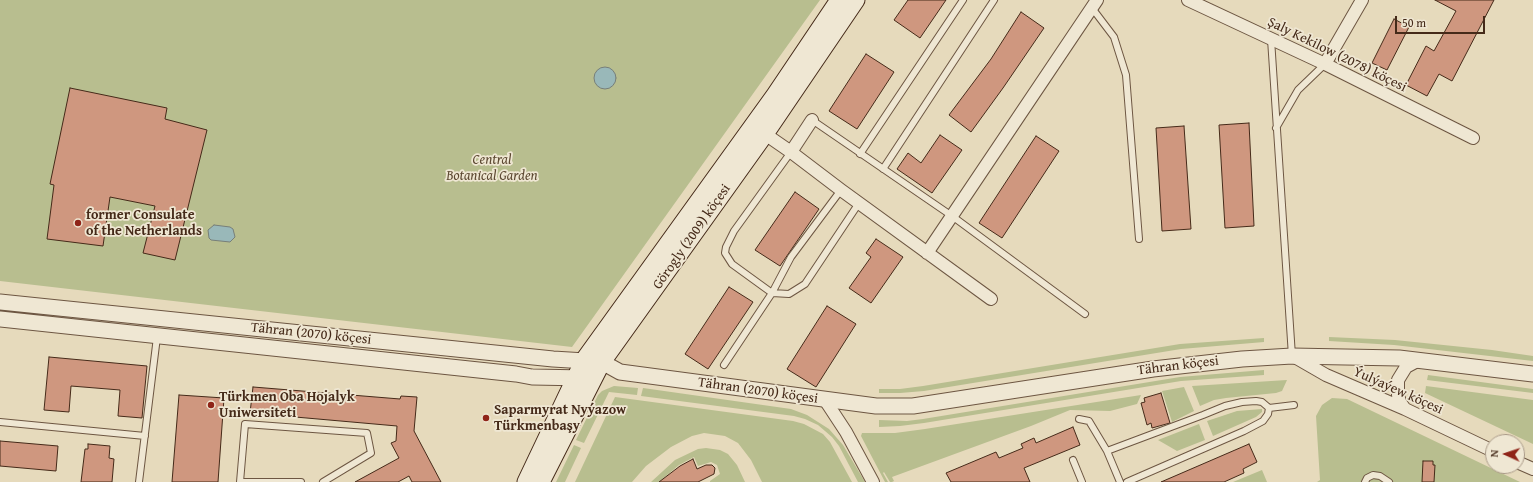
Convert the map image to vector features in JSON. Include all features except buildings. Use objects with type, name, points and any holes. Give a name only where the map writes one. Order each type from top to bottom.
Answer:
[{"type":"main road","name":"Görogly (2009) köçesi","points":[[526,482],[584,360],[775,95],[839,0]]},
{"type":"main road","name":"Görogly (2009) köçesi","points":[[541,482],[602,362],[764,134],[856,0]]},
{"type":"street","name":"Şaly Kekilow (2078) köçesi","points":[[1188,0],[1325,64],[1473,138]]},
{"type":"street","points":[[1325,64],[1362,0]]},
{"type":"street","points":[[927,253],[1094,4]]},
{"type":"street","points":[[791,152],[812,120]]},
{"type":"street","points":[[764,134],[791,152],[990,299]]},
{"type":"street","name":"Tähran (2070) köçesi","points":[[0,302],[553,359],[602,362],[620,372]]},
{"type":"street","name":"Tähran (2070) köçesi","points":[[0,319],[516,374],[532,377],[594,378],[620,372],[825,400],[846,432],[873,482]]},
{"type":"street","name":"Tähran köçesi","points":[[825,400],[876,406],[913,406],[1153,369],[1242,359],[1292,356],[1371,356],[1419,360],[1533,374]]},
{"type":"street","name":"Ýulýaýew köçesi","points":[[1292,356],[1326,375],[1405,409],[1485,447]]},
{"type":"street","points":[[1405,409],[1400,402],[1398,395],[1398,380],[1406,367],[1419,360]]},
{"type":"lane","points":[[860,154],[963,0]]},
{"type":"lane","points":[[883,170],[994,0]]},
{"type":"lane","points":[[1094,4],[1114,37],[1126,75],[1139,239]]},
{"type":"lane","points":[[1271,39],[1292,356]]},
{"type":"lane","points":[[1276,128],[1298,90],[1325,64]]},
{"type":"lane","points":[[812,120],[952,216],[1085,314]]},
{"type":"lane","points":[[791,152],[734,231],[726,247],[726,253],[732,264],[772,293],[789,294],[805,284],[859,203]]},
{"type":"lane","points":[[724,365],[772,293],[791,257],[841,190]]},
{"type":"lane","points":[[139,482],[157,336]]},
{"type":"lane","points":[[1107,451],[1225,406],[1242,402],[1256,401],[1262,402],[1269,408],[1294,405]]},
{"type":"lane","points":[[1127,482],[1244,431],[1263,421],[1268,414],[1269,408]]},
{"type":"lane","points":[[1079,419],[1089,421],[1107,451],[1120,482]]},
{"type":"lane","points":[[0,422],[145,436]]},
{"type":"lane","points":[[301,482],[240,482],[245,424],[367,433],[371,453],[322,482]]},
{"type":"lane","points":[[1073,460],[1082,482]]},
{"type":"lane","points":[[1365,482],[1367,478],[1373,474],[1380,476],[1389,482]]},
{"type":"green space","name":"Central Botanical Garden","points":[[0,0],[820,0],[572,347],[0,281]]},
{"type":"green space","points":[[1329,337],[1395,340],[1492,350],[1533,356],[1533,361],[1394,345],[1329,341]]},
{"type":"green space","points":[[1264,338],[1264,342],[1181,349],[924,391],[879,393],[879,389],[900,389],[923,386],[1180,344]]},
{"type":"green space","points":[[1264,370],[1264,375],[1181,381],[924,423],[879,427],[879,420],[907,421],[923,419],[1180,377]]},
{"type":"green space","points":[[1428,375],[1533,389],[1533,393],[1427,380]]},
{"type":"green space","points":[[1287,380],[1282,391],[1276,393],[1214,400],[1200,406],[1192,386]]},
{"type":"green space","points":[[614,386],[638,388],[637,395],[609,392],[584,443],[576,440],[598,395],[602,391]]},
{"type":"green space","points":[[1426,386],[1533,400],[1533,444],[1525,440],[1525,434],[1512,434],[1425,393]]},
{"type":"green space","points":[[1184,387],[1194,411],[1172,422],[1162,391]]},
{"type":"green space","points":[[643,388],[791,409],[807,415],[829,429],[843,445],[865,482],[858,482],[839,446],[832,437],[818,425],[805,419],[794,416],[641,396]]},
{"type":"green space","points":[[1141,395],[1137,404],[1110,411],[1070,410],[1031,426],[892,477],[894,481],[892,482],[890,482],[884,472],[883,473],[888,482],[885,482],[861,436],[862,433],[895,433],[925,429]]},
{"type":"green space","points":[[615,397],[793,421],[804,424],[823,434],[830,442],[852,482],[762,482],[751,460],[738,443],[725,436],[704,433],[692,436],[671,447],[646,466],[632,482],[575,482]]},
{"type":"green space","points":[[1332,398],[1347,399],[1485,465],[1485,474],[1503,474],[1520,482],[1317,482],[1320,480],[1316,416],[1322,405]]},
{"type":"green space","points":[[1262,409],[1262,412],[1256,417],[1213,436],[1207,421],[1237,411]]},
{"type":"green space","points":[[1199,424],[1205,440],[1177,451],[1158,440]]},
{"type":"green space","points":[[574,445],[581,448],[565,482],[556,482]]},
{"type":"green space","points":[[706,448],[720,450],[728,454],[737,465],[745,482],[710,482],[720,474],[717,465],[711,462],[698,466],[694,457],[679,465],[659,482],[651,482],[675,460],[698,449]]},
{"type":"green space","points":[[1262,470],[1267,482],[1233,482]]},
{"type":"water","points":[[605,67],[613,70],[616,78],[613,86],[605,89],[597,86],[594,78],[597,70]]},
{"type":"water","points":[[214,225],[230,227],[233,229],[235,237],[230,242],[211,240],[209,238],[208,230]]},
{"type":"place","name":"former Consulate of the Netherlands","points":[[78,223]]},
{"type":"place","name":"Türkmen Oba Hojalyk Uniwersiteti","points":[[211,405]]},
{"type":"place","name":"Saparmyrat Nyýazow Türkmenbaşy","points":[[486,418]]}]
